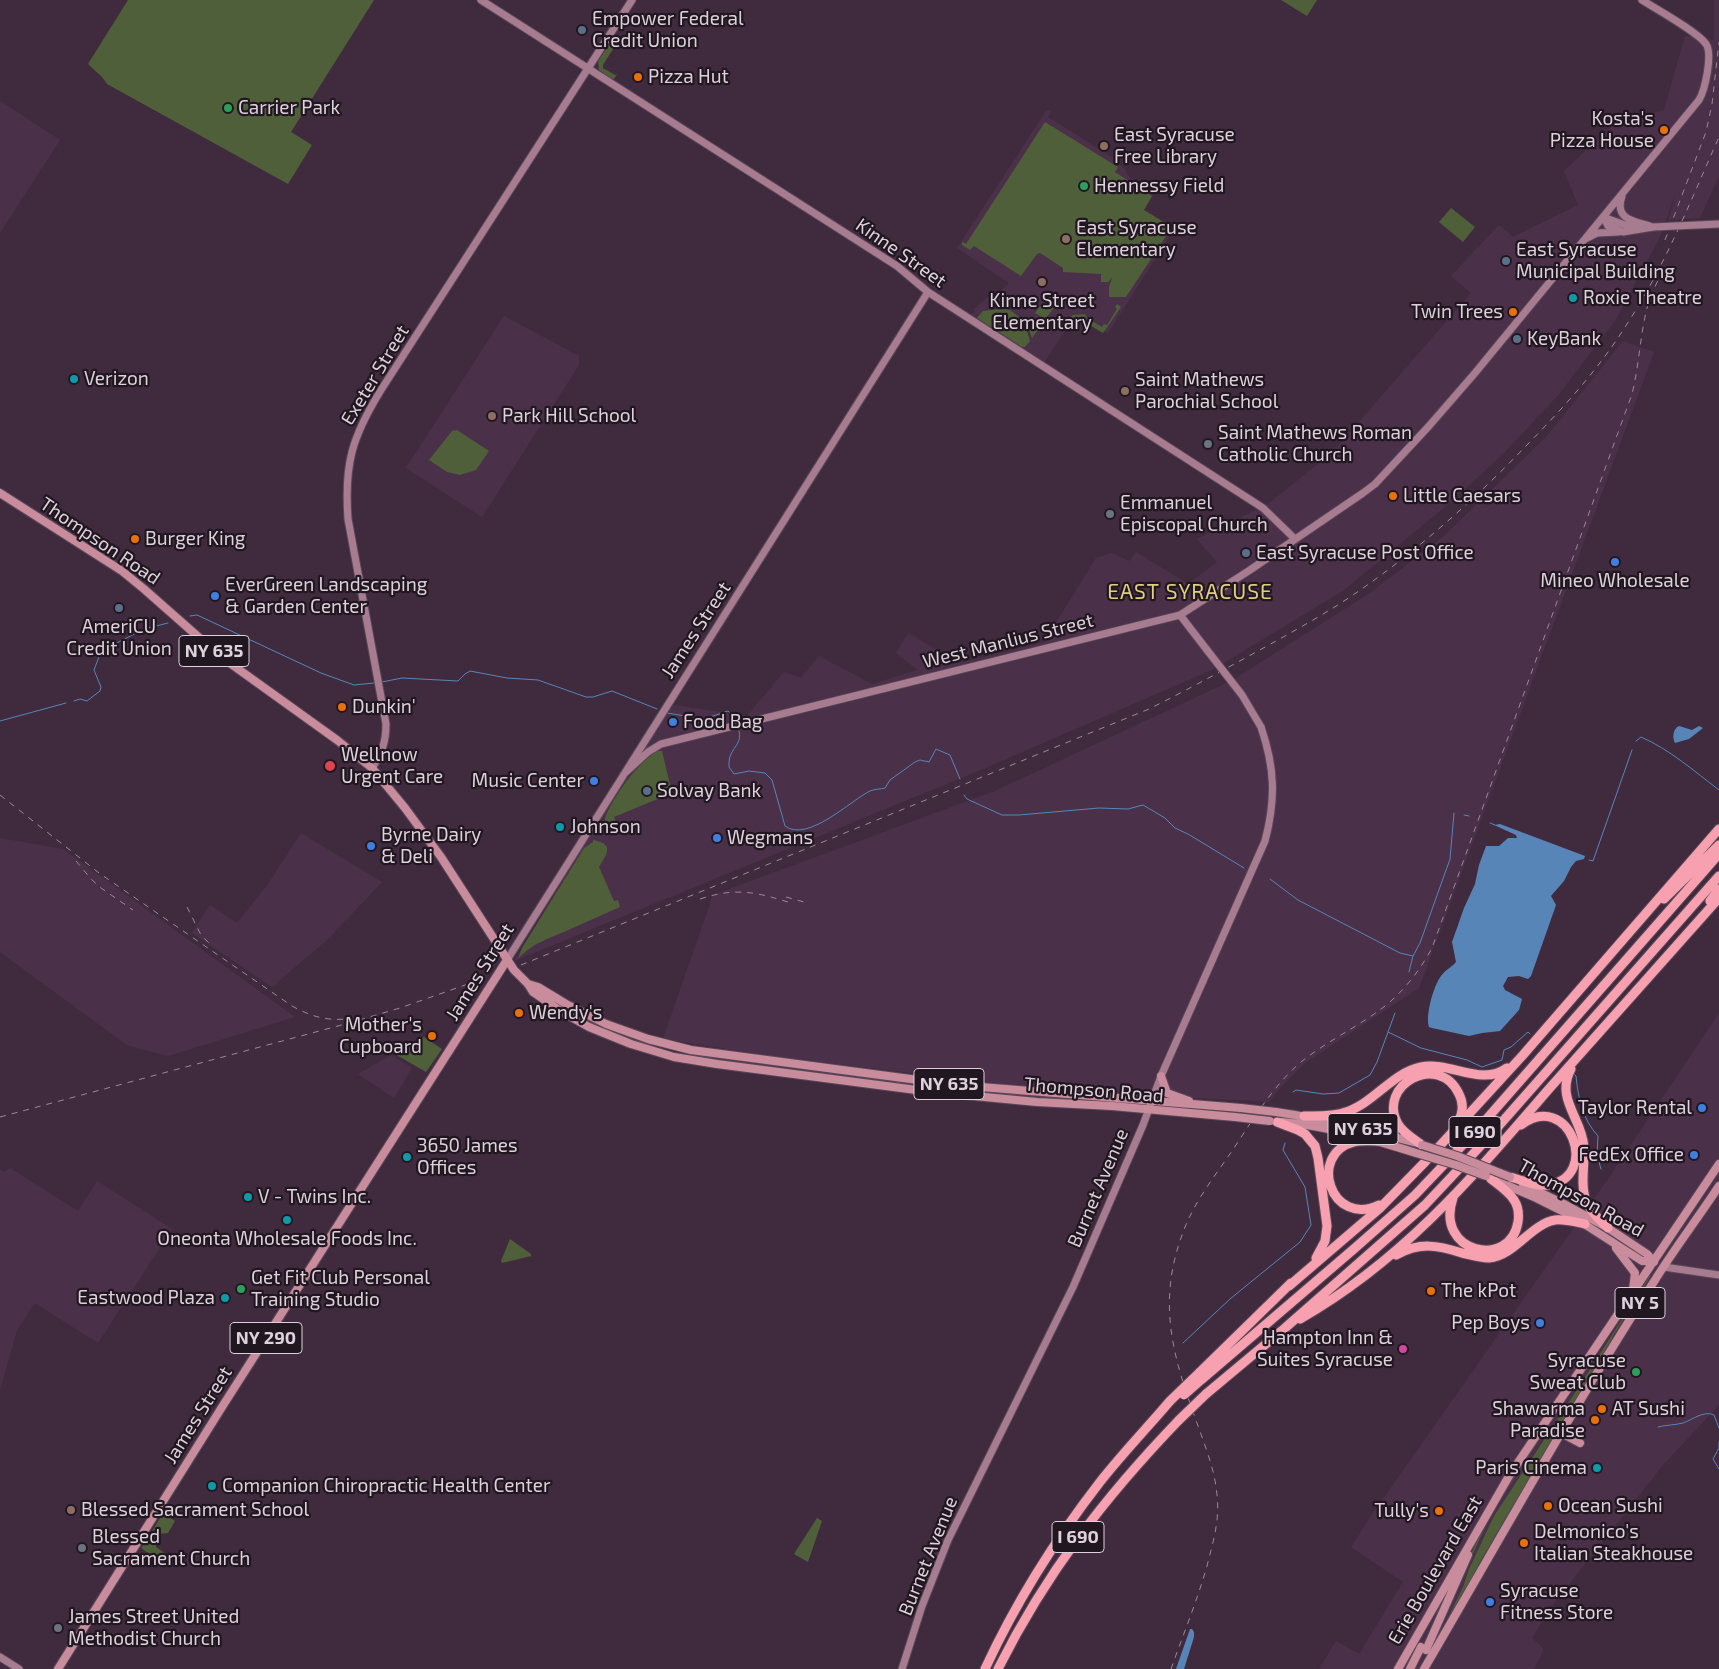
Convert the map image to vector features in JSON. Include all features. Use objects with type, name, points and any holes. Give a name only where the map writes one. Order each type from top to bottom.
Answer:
[{"type":"highway","points":[[1289,1286],[1380,1208],[1452,1133],[1523,1055],[1719,829]]},
{"type":"highway","points":[[1619,943],[1719,844]]},
{"type":"highway","name":"I 690","points":[[985,1669],[1010,1619],[1042,1564],[1096,1487],[1138,1438],[1200,1376],[1355,1248],[1415,1195],[1477,1130],[1719,854]]},
{"type":"highway","name":"I 690","points":[[998,1669],[1039,1593],[1113,1492],[1179,1420],[1206,1394],[1405,1224],[1450,1179],[1719,876]]},
{"type":"highway","points":[[1673,949],[1719,889]]},
{"type":"highway","points":[[1285,1328],[1328,1303],[1360,1281],[1385,1261],[1454,1196],[1719,898]]},
{"type":"highway","points":[[1586,1048],[1566,1078],[1565,1092],[1584,1144],[1585,1200],[1590,1210],[1608,1228]]},
{"type":"highway","points":[[1304,1116],[1334,1116],[1347,1112],[1414,1069],[1427,1066],[1488,1076],[1502,1072],[1523,1055]]},
{"type":"highway","points":[[1422,1144],[1404,1131],[1398,1124],[1394,1109],[1399,1090],[1405,1083],[1421,1074],[1431,1073],[1445,1078],[1458,1090],[1461,1098],[1461,1116],[1452,1133]]},
{"type":"highway","points":[[1506,1139],[1523,1124],[1545,1117],[1562,1123],[1570,1131],[1576,1146],[1575,1160],[1572,1168],[1559,1181],[1548,1185],[1540,1185],[1510,1177]]},
{"type":"highway","points":[[1200,1376],[1320,1254],[1325,1241],[1327,1226],[1315,1146],[1306,1134],[1274,1118]]},
{"type":"highway","points":[[1377,1141],[1353,1142],[1338,1151],[1329,1168],[1329,1184],[1332,1192],[1337,1199],[1349,1207],[1359,1210],[1369,1209],[1378,1205],[1400,1188]]},
{"type":"highway","points":[[1454,1196],[1450,1214],[1452,1228],[1456,1235],[1462,1242],[1478,1250],[1497,1248],[1510,1239],[1516,1230],[1518,1209],[1512,1197],[1489,1178]]},
{"type":"highway","points":[[1385,1261],[1400,1252],[1418,1246],[1432,1245],[1477,1257],[1488,1258],[1505,1252],[1542,1225],[1552,1221],[1562,1220],[1585,1224]]},
{"type":"main road","name":"Thompson Road","points":[[0,493],[122,571],[144,588],[220,656],[337,740],[372,768],[405,808],[441,857],[507,960],[533,992],[541,999],[589,1027],[631,1044],[674,1057],[932,1092],[1235,1118],[1304,1116],[1422,1144],[1510,1177],[1608,1228],[1647,1254],[1656,1264]]},
{"type":"main road","name":"James Street","points":[[58,1669],[222,1407],[507,960]]},
{"type":"main road","name":"Thompson Road","points":[[528,984],[538,987],[566,1004],[606,1024],[648,1039],[691,1050],[956,1085],[1241,1108],[1274,1118],[1351,1133],[1456,1165],[1534,1196],[1585,1224],[1642,1261],[1656,1264]]},
{"type":"main road","points":[[1161,1076],[1167,1093],[1208,1106]]},
{"type":"main road","name":"Erie Boulevard East","points":[[1424,1669],[1600,1368],[1656,1264],[1719,1164]]},
{"type":"main road","name":"Erie Boulevard East","points":[[1398,1669],[1509,1476],[1633,1292],[1719,1186]]},
{"type":"main road","points":[[1612,1242],[1632,1266],[1635,1273],[1633,1292]]},
{"type":"main road","points":[[1563,1430],[1567,1436],[1580,1443]]},
{"type":"main road","points":[[1410,1669],[1424,1648],[1483,1521]]},
{"type":"street","name":"Kinne Street","points":[[481,0],[898,266],[928,292],[1263,508],[1295,540]]},
{"type":"street","name":"Exeter Street","points":[[372,768],[381,754],[385,743],[386,724],[348,519],[346,486],[348,465],[353,446],[359,429],[381,390],[632,0]]},
{"type":"street","points":[[1603,217],[1702,95],[1705,87],[1709,53],[1707,44],[1642,0]]},
{"type":"street","points":[[1624,192],[1620,205],[1622,214],[1632,221],[1653,226]]},
{"type":"street","points":[[1603,217],[1625,225],[1719,224]]},
{"type":"street","points":[[1603,217],[1608,226],[1622,232]]},
{"type":"street","name":"NY 290","points":[[1585,240],[1603,217]]},
{"type":"street","points":[[1585,240],[1597,233],[1622,232],[1653,226]]},
{"type":"street","name":"West Manlius Street","points":[[625,773],[644,755],[661,744],[1180,615],[1295,540],[1375,484],[1451,401],[1585,240]]},
{"type":"street","name":"James Street","points":[[507,960],[928,292]]},
{"type":"street","name":"Burnet Avenue","points":[[902,1669],[922,1606],[948,1540],[1070,1293],[1161,1076],[1265,841],[1272,813],[1274,790],[1271,763],[1261,727],[1242,695],[1180,615]]},
{"type":"street","name":"West Manlius Street","points":[[644,742],[661,744]]},
{"type":"street","name":"Thompson Road","points":[[1656,1264],[1719,1275]]},
{"type":"street","points":[[0,1657],[19,1669]]},
{"type":"shaded area","points":[[1714,0],[1719,0],[1719,176],[1700,218],[1668,220],[1678,187],[1660,237],[1615,321],[1559,394],[1505,452],[1452,501],[1344,590],[1214,669],[983,769],[514,961],[668,704],[747,716],[784,672],[801,678],[819,656],[872,684],[918,670],[896,653],[908,633],[959,663],[1044,642],[1096,558],[1112,553],[1129,561],[1136,552],[1188,584],[1217,562],[1197,539],[1268,504],[1332,453],[1471,293],[1451,276],[1499,225],[1513,237],[1578,205],[1564,171],[1620,119],[1633,126],[1647,114],[1664,110],[1685,36],[1714,40]]},
{"type":"shaded area","points":[[0,101],[60,140],[0,233]]},
{"type":"shaded area","name":"East Syracuse Elementary","points":[[1049,110],[1051,112],[1048,117],[1115,159],[1114,161],[1123,167],[1131,179],[1154,194],[1143,210],[1174,229],[1108,333],[1082,318],[1071,322],[1043,364],[969,316],[990,295],[996,296],[1009,283],[957,248],[1046,111]]},
{"type":"shaded area","name":"Park Hill School","points":[[504,316],[579,356],[579,365],[482,517],[406,468]]},
{"type":"shaded area","points":[[1623,341],[1654,352],[1419,988],[1305,1063],[1269,1102],[1140,1095],[996,1083],[780,1057],[663,1039],[713,895],[995,791],[1231,681],[1370,593],[1444,536],[1546,437]]},
{"type":"shaded area","points":[[301,833],[382,882],[328,939],[272,987],[192,933],[210,905],[237,923],[268,884]]},
{"type":"shaded area","points":[[0,838],[63,849],[295,1017],[168,1056],[127,1045],[0,952]]},
{"type":"shaded area","points":[[1719,1013],[1719,1405],[1663,1465],[1551,1607],[1532,1638],[1542,1647],[1543,1651],[1534,1669],[1319,1669],[1336,1641],[1359,1654],[1403,1582],[1351,1547],[1606,1182]]},
{"type":"shaded area","points":[[391,1055],[412,1068],[394,1098],[358,1074]]},
{"type":"shaded area","points":[[10,1168],[78,1211],[97,1181],[172,1229],[98,1343],[35,1303],[17,1330],[0,1390],[0,1170],[4,1172]]},
{"type":"green space","name":"Carrier Park","points":[[128,0],[374,0],[291,132],[312,145],[288,184],[107,84],[88,64]]},
{"type":"green space","points":[[1281,0],[1317,0],[1307,16]]},
{"type":"green space","points":[[616,35],[622,39],[618,41],[603,65],[603,68],[615,75],[617,74],[614,79],[599,70],[598,61]]},
{"type":"green space","name":"East Syracuse Elementary","points":[[1045,122],[1118,167],[1115,172],[1152,196],[1144,210],[1172,227],[1126,297],[1109,297],[1109,287],[1112,278],[1108,282],[1101,282],[1101,274],[1063,272],[1063,268],[1040,253],[1037,254],[1021,276],[974,246],[970,250],[962,245],[962,242],[966,244]]},
{"type":"green space","points":[[1451,208],[1475,227],[1463,242],[1439,222]]},
{"type":"green space","points":[[1050,296],[1055,297],[1055,306],[1032,338],[1029,330],[1031,327],[1037,326],[1041,320],[1040,316],[1035,313],[1039,307],[1045,305]]},
{"type":"green space","points":[[1117,304],[1121,307],[1103,333],[1076,317],[1070,324],[1065,321],[1073,315],[1085,314],[1087,318],[1102,327],[1104,324],[1107,325],[1117,309],[1115,307]]},
{"type":"green space","points":[[1007,308],[1030,325],[1027,331],[1030,341],[1025,347],[1022,347],[977,318],[983,311]]},
{"type":"green space","points":[[457,430],[489,451],[476,470],[460,475],[447,472],[429,460],[452,431]]},
{"type":"green space","points":[[658,751],[662,751],[672,793],[614,817],[618,828],[623,826],[622,830],[614,833],[607,831],[603,825],[605,824],[605,818],[620,791],[635,771]]},
{"type":"green space","points":[[593,840],[607,847],[606,854],[599,867],[614,901],[618,900],[620,907],[540,942],[518,959],[522,948],[584,848]]},
{"type":"green space","points":[[424,1037],[442,1049],[426,1072],[393,1053]]},
{"type":"green space","points":[[510,1239],[531,1254],[531,1256],[502,1263],[501,1261]]},
{"type":"green space","points":[[1650,1275],[1509,1512],[1480,1562],[1472,1581],[1439,1636],[1494,1516]]},
{"type":"green space","points":[[1612,1329],[1496,1506],[1479,1539],[1434,1641],[1431,1639],[1496,1501]]},
{"type":"green space","points":[[163,1513],[175,1521],[168,1533],[160,1534],[157,1537],[151,1533]]},
{"type":"green space","points":[[817,1518],[822,1521],[808,1562],[794,1554]]},
{"type":"green space","points":[[150,1535],[156,1538],[156,1547],[166,1554],[161,1562],[141,1548]]},
{"type":"water","points":[[1679,726],[1692,730],[1699,726],[1703,728],[1689,739],[1675,743],[1674,733],[1675,729]]},
{"type":"water","points":[[1500,824],[1585,856],[1584,859],[1576,861],[1564,881],[1551,896],[1556,905],[1531,976],[1528,979],[1519,976],[1508,977],[1503,986],[1505,990],[1522,999],[1519,1010],[1500,1031],[1469,1036],[1429,1027],[1428,1015],[1433,993],[1438,980],[1456,962],[1452,942],[1475,884],[1486,846],[1499,846],[1508,838],[1517,838],[1516,835],[1494,825]]},
{"type":"water","points":[[1190,1629],[1194,1632],[1194,1637],[1184,1669],[1176,1669]]},
{"type":"waterway","points":[[190,616],[197,615],[321,673],[354,685],[374,683]]},
{"type":"waterway","points":[[74,701],[80,699],[87,701],[100,691],[101,687],[94,670],[100,654],[109,647],[144,629],[168,623]]},
{"type":"waterway","points":[[382,682],[402,678],[458,681],[470,671],[507,678],[538,680],[586,697],[593,697],[612,691],[657,709]]},
{"type":"waterway","points":[[0,721],[66,703]]},
{"type":"waterway","points":[[667,713],[704,719],[728,711],[735,718]]},
{"type":"waterway","points":[[739,731],[739,741],[730,756],[729,767],[734,774],[749,771],[765,773],[772,780],[785,826],[794,830],[817,825],[870,791],[885,788],[890,780],[915,762],[920,760],[929,762],[936,749],[950,755],[960,779]]},
{"type":"waterway","points":[[1636,741],[1641,737],[1651,742],[1681,761],[1719,790]]},
{"type":"waterway","points":[[1589,860],[1593,861],[1632,750]]},
{"type":"waterway","points":[[964,795],[967,799],[1002,815],[1099,808],[1128,809],[1143,805],[1165,818],[1175,828],[1244,868]]},
{"type":"waterway","points":[[1270,879],[1298,900],[1400,953],[1413,956],[1420,943],[1450,859],[1454,813]]},
{"type":"waterway","points":[[1464,815],[1469,816]]},
{"type":"waterway","points":[[1490,823],[1495,825]]},
{"type":"waterway","points":[[1409,972],[1413,956]]},
{"type":"waterway","points":[[1293,1092],[1296,1090],[1323,1094],[1339,1093],[1370,1075],[1377,1062],[1395,1013]]},
{"type":"waterway","points":[[1388,1032],[1421,1048],[1467,1060],[1482,1067],[1502,1060],[1504,1050],[1511,1047],[1528,1032],[1530,1034]]},
{"type":"waterway","points":[[1574,1074],[1585,1116],[1598,1136],[1597,1155],[1601,1169]]},
{"type":"waterway","points":[[1183,1343],[1230,1299],[1300,1242],[1311,1225],[1305,1187],[1283,1150],[1285,1143]]},
{"type":"waterway","points":[[1658,1427],[1683,1423],[1698,1416],[1710,1414],[1714,1415],[1719,1428]]},
{"type":"waterway","points":[[1719,1442],[1719,1448],[1713,1459],[1719,1469]]},
{"type":"railway","points":[[1665,240],[1706,132],[1712,104],[1719,42]]},
{"type":"railway","points":[[521,965],[1149,709],[1285,636],[1353,595],[1422,543],[1465,506],[1540,432],[1592,372],[1616,341],[1641,302],[1677,232],[1719,137]]},
{"type":"railway","points":[[1171,1669],[1207,1566],[1218,1513],[1216,1486],[1212,1467],[1188,1399],[1175,1353],[1171,1330],[1170,1284],[1174,1260],[1182,1235],[1192,1212],[1205,1190],[1282,1081],[1311,1054],[1375,1014],[1392,1000],[1412,979],[1432,948],[1632,394],[1647,308],[1662,272]]},
{"type":"railway","points":[[0,795],[99,873],[292,1006],[318,1017],[346,1019]]},
{"type":"railway","points":[[76,861],[101,888],[133,910]]},
{"type":"railway","points":[[700,899],[724,893],[746,892],[791,903]]},
{"type":"railway","points":[[786,897],[804,902]]},
{"type":"railway","points":[[187,907],[201,935],[210,944]]},
{"type":"railway","points":[[0,1117],[349,1023],[400,1008],[485,978]]},
{"type":"place","name":"Empower Federal Credit Union","points":[[582,30]]},
{"type":"place","name":"Pizza Hut","points":[[638,77]]},
{"type":"place","name":"Carrier Park","points":[[228,108]]},
{"type":"place","name":"Kosta's Pizza House","points":[[1664,130]]},
{"type":"place","name":"East Syracuse Free Library","points":[[1104,146]]},
{"type":"place","name":"Hennessy Field","points":[[1084,186]]},
{"type":"place","name":"East Syracuse Elementary","points":[[1066,239]]},
{"type":"place","name":"East Syracuse Municipal Building","points":[[1506,261]]},
{"type":"place","name":"Kinne Street Elementary","points":[[1042,282]]},
{"type":"place","name":"Roxie Theatre","points":[[1573,298]]},
{"type":"place","name":"Twin Trees","points":[[1513,312]]},
{"type":"place","name":"KeyBank","points":[[1517,339]]},
{"type":"place","name":"Verizon","points":[[74,379]]},
{"type":"place","name":"Saint Mathews Parochial School","points":[[1125,391]]},
{"type":"place","name":"Park Hill School","points":[[492,416]]},
{"type":"place","name":"Saint Mathews Roman Catholic Church","points":[[1208,444]]},
{"type":"place","name":"Little Caesars","points":[[1393,496]]},
{"type":"place","name":"Emmanuel Episcopal Church","points":[[1110,514]]},
{"type":"place","name":"Burger King","points":[[135,539]]},
{"type":"place","name":"East Syracuse Post Office","points":[[1246,553]]},
{"type":"place","name":"Mineo Wholesale","points":[[1615,562]]},
{"type":"place","name":"EverGreen Landscaping & Garden Center","points":[[215,596]]},
{"type":"place","name":"AmeriCU Credit Union","points":[[119,608]]},
{"type":"place","name":"Dunkin'","points":[[342,707]]},
{"type":"place","name":"Food Bag","points":[[673,722]]},
{"type":"place","name":"Wellnow Urgent Care","points":[[330,766]]},
{"type":"place","name":"Music Center","points":[[594,781]]},
{"type":"place","name":"Solvay Bank","points":[[647,791]]},
{"type":"place","name":"Johnson","points":[[560,827]]},
{"type":"place","name":"Wegmans","points":[[717,838]]},
{"type":"place","name":"Byrne Dairy & Deli","points":[[371,846]]},
{"type":"place","name":"Wendy's","points":[[519,1013]]},
{"type":"place","name":"Mother's Cupboard","points":[[432,1036]]},
{"type":"place","name":"Taylor Rental","points":[[1702,1108]]},
{"type":"place","name":"FedEx Office","points":[[1694,1155]]},
{"type":"place","name":"3650 James Offices","points":[[407,1157]]},
{"type":"place","name":"V - Twins Inc.","points":[[248,1197]]},
{"type":"place","name":"Oneonta Wholesale Foods Inc.","points":[[287,1220]]},
{"type":"place","name":"Get Fit Club Personal Training Studio","points":[[241,1289]]},
{"type":"place","name":"The kPot","points":[[1431,1291]]},
{"type":"place","name":"Eastwood Plaza","points":[[225,1298]]},
{"type":"place","name":"Pep Boys","points":[[1540,1323]]},
{"type":"place","name":"Hampton Inn & Suites Syracuse","points":[[1403,1349]]},
{"type":"place","name":"Syracuse Sweat Club","points":[[1636,1372]]},
{"type":"place","name":"AT Sushi","points":[[1602,1409]]},
{"type":"place","name":"Shawarma Paradise","points":[[1595,1420]]},
{"type":"place","name":"Paris Cinema","points":[[1597,1468]]},
{"type":"place","name":"Companion Chiropractic Health Center","points":[[212,1486]]},
{"type":"place","name":"Ocean Sushi","points":[[1548,1506]]},
{"type":"place","name":"Blessed Sacrament School","points":[[71,1510]]},
{"type":"place","name":"Tully's","points":[[1439,1511]]},
{"type":"place","name":"Delmonico's Italian Steakhouse","points":[[1524,1543]]},
{"type":"place","name":"Blessed Sacrament Church","points":[[82,1548]]},
{"type":"place","name":"Syracuse Fitness Store","points":[[1490,1602]]},
{"type":"place","name":"James Street United Methodist Church","points":[[58,1628]]},
{"type":"district","name":"EAST SYRACUSE","points":[[1190,592]]}]
